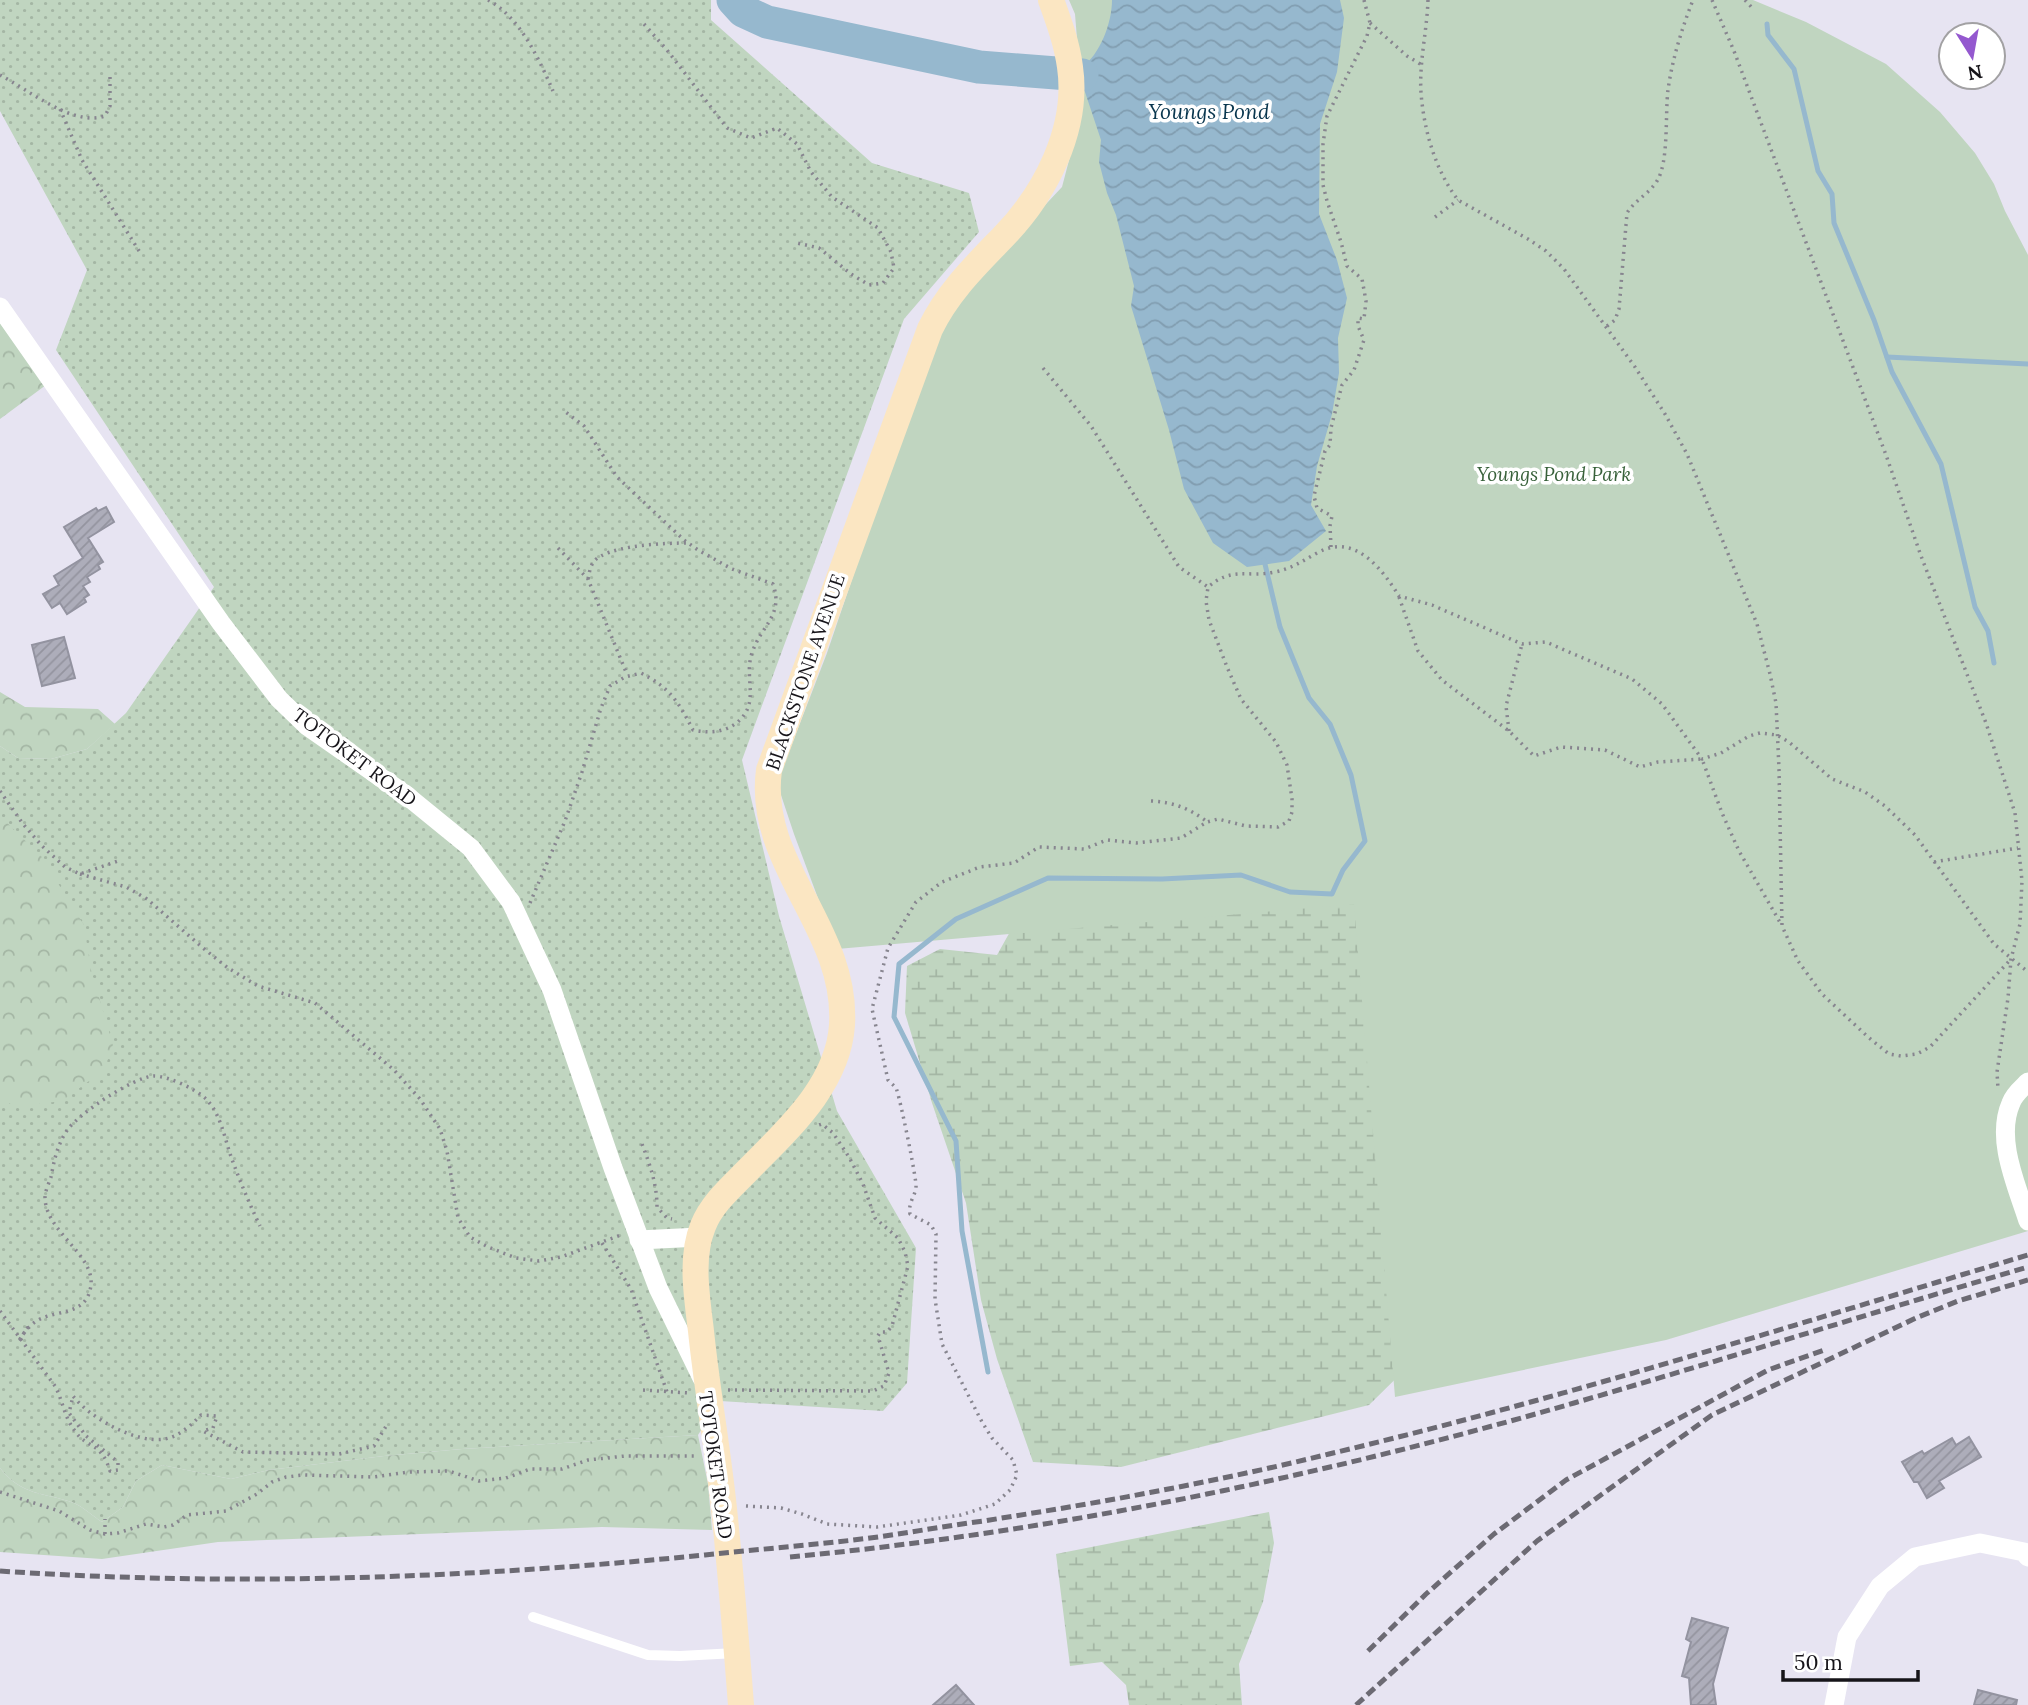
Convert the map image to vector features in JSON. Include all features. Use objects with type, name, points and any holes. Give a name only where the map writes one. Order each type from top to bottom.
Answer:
[{"type":"main road","name":"BLACKSTONE AVENUE","points":[[702,1228],[731,1187],[786,1132],[815,1096],[834,1059],[842,1028],[842,992],[830,953],[778,845],[769,817],[766,788],[769,770],[926,336],[946,299],[1020,219],[1040,190],[1052,165],[1068,120],[1070,76],[1051,0]]},
{"type":"main road","points":[[702,1228],[696,1282],[707,1388]]},
{"type":"main road","name":"TOTOKET ROAD","points":[[707,1388],[723,1502],[741,1705]]},
{"type":"street","name":"TOTOKET ROAD","points":[[0,307],[220,624],[279,699],[307,726],[406,794],[471,848],[511,902],[552,990],[633,1236],[707,1388]]},
{"type":"street","points":[[2025,1213],[2005,1133],[2011,1103],[2028,1082]]},
{"type":"street","points":[[633,1236],[702,1228]]},
{"type":"street","points":[[1834,1705],[1847,1637],[1880,1586],[1916,1557],[1980,1543],[2027,1551]]},
{"type":"lane","points":[[533,1617],[648,1655],[737,1653]]},
{"type":"path","points":[[488,0],[497,5],[526,38],[553,90]]},
{"type":"path","points":[[1331,547],[1332,516],[1317,508],[1314,496],[1325,451],[1330,444],[1331,428],[1342,385],[1354,370],[1364,340],[1358,326],[1358,318],[1364,319],[1366,301],[1362,279],[1347,266],[1342,242],[1326,201],[1323,185],[1323,144],[1327,116],[1363,46],[1370,23],[1364,0]]},
{"type":"path","points":[[1427,0],[1421,94],[1432,151],[1449,188],[1458,200],[1546,251],[1564,269],[1607,326],[1665,414],[1687,454],[1757,624],[1772,684],[1777,735],[1782,926]]},
{"type":"path","points":[[1607,326],[1615,320],[1619,309],[1627,213],[1634,202],[1657,182],[1664,162],[1668,88],[1674,59],[1693,0]]},
{"type":"path","points":[[1712,0],[1734,51],[1886,455],[1921,556],[1986,723],[2015,813],[2022,881],[2020,924],[2011,959],[1997,1072],[1998,1089],[2011,1103]]},
{"type":"path","points":[[1745,0],[1754,10]]},
{"type":"path","points":[[1370,23],[1407,56],[1422,65]]},
{"type":"path","points":[[643,24],[667,50],[726,128],[751,138],[777,128],[797,144],[811,172],[832,197],[878,228],[891,252],[894,268],[883,283],[869,285],[851,274],[819,247],[797,243]]},
{"type":"path","points":[[0,75],[85,120],[105,116],[110,106],[110,74]]},
{"type":"path","points":[[60,109],[82,160],[141,254]]},
{"type":"path","points":[[1435,217],[1458,200]]},
{"type":"path","points":[[1043,368],[1091,426],[1179,567],[1208,587]]},
{"type":"path","points":[[530,905],[565,821],[597,718],[610,686],[625,677],[642,673],[661,683],[693,730],[709,733],[730,727],[745,717],[750,701],[750,657],[758,636],[776,612],[777,596],[773,584],[732,569],[688,543],[617,477],[584,426],[563,410]]},
{"type":"path","points":[[588,579],[590,565],[600,556],[629,549],[688,543]]},
{"type":"path","points":[[723,1502],[781,1508],[827,1524],[877,1527],[961,1515],[995,1504],[1010,1490],[1017,1475],[1013,1460],[992,1438],[982,1422],[942,1344],[935,1299],[936,1234],[930,1225],[910,1213],[910,1199],[916,1186],[912,1161],[901,1105],[896,1089],[888,1080],[872,1009],[888,948],[916,902],[942,882],[980,867],[1014,863],[1039,847],[1084,849],[1107,840],[1136,843],[1181,838],[1207,822],[1218,819],[1246,826],[1279,827],[1289,821],[1292,799],[1283,754],[1241,698],[1219,649],[1206,601],[1208,587],[1226,575],[1273,573],[1293,567],[1331,547],[1357,551],[1370,558],[1399,596],[1418,651],[1442,680],[1509,731],[1534,756],[1561,747],[1605,750],[1640,766],[1702,759],[1721,753],[1749,736],[1760,733],[1777,735],[1832,779],[1865,792],[1885,806],[1915,835],[1994,944],[2028,972]]},
{"type":"path","points":[[558,548],[588,579],[626,672]]},
{"type":"path","points":[[1399,596],[1432,605],[1522,644],[1546,642],[1632,679],[1662,704],[1702,759],[1739,851],[1782,926],[1798,961],[1822,994],[1889,1054],[1917,1054],[1930,1047],[2011,959]]},
{"type":"path","points":[[1509,731],[1506,706],[1522,644]]},
{"type":"path","points":[[0,791],[23,824],[65,867],[126,887],[147,899],[228,968],[258,986],[316,1003],[394,1070],[420,1099],[440,1129],[447,1151],[458,1218],[470,1237],[516,1258],[539,1261],[561,1258],[602,1242],[633,1236]]},
{"type":"path","points":[[1151,801],[1168,802],[1194,811],[1207,822]]},
{"type":"path","points":[[1934,862],[2019,848]]},
{"type":"path","points":[[80,874],[118,861]]},
{"type":"path","points":[[523,896],[532,913]]},
{"type":"path","points":[[20,1339],[28,1327],[40,1319],[76,1310],[86,1301],[91,1284],[86,1266],[56,1226],[46,1197],[56,1152],[66,1130],[82,1114],[126,1086],[153,1076],[184,1084],[206,1099],[218,1118],[260,1226]]},
{"type":"path","points":[[643,1390],[685,1394],[707,1388],[859,1392],[873,1391],[884,1385],[889,1373],[878,1336],[892,1326],[908,1266],[905,1252],[898,1238],[875,1218],[863,1184],[833,1133],[822,1124],[814,1127]]},
{"type":"path","points":[[642,1144],[654,1179],[657,1207],[667,1218],[690,1221],[702,1228]]},
{"type":"path","points":[[602,1242],[631,1289],[667,1392]]},
{"type":"path","points":[[0,1311],[55,1386],[64,1412],[76,1434],[97,1447],[106,1458],[110,1471],[118,1471],[118,1462],[86,1436],[69,1413],[73,1396],[82,1408],[98,1419],[140,1438],[165,1439],[188,1429],[201,1415],[216,1416],[214,1428],[203,1432],[243,1452],[339,1454],[374,1446],[388,1423]]},
{"type":"path","points":[[0,1492],[59,1511],[90,1530],[105,1534],[118,1533],[146,1524],[169,1526],[187,1515],[226,1511],[257,1494],[272,1482],[286,1477],[374,1477],[409,1472],[449,1471],[479,1481],[506,1478],[530,1469],[562,1469],[589,1460],[625,1455],[677,1457],[717,1454]]},
{"type":"path","points":[[105,1520],[105,1534]]},
{"type":"green space","points":[[0,0],[711,0],[711,20],[872,163],[969,193],[979,232],[904,319],[742,760],[779,916],[837,1111],[916,1248],[907,1383],[883,1411],[720,1401],[698,1435],[384,1456],[269,1470],[231,1479],[162,1465],[136,1481],[123,1507],[102,1522],[74,1503],[16,1484],[0,1468],[0,746],[18,758],[51,759],[87,749],[126,713],[214,587],[56,350],[87,270],[0,111]]},
{"type":"green space","name":"Youngs Pond Park","points":[[1069,0],[1753,0],[1806,22],[1886,64],[1940,112],[1975,153],[1994,184],[2028,255],[2028,1231],[1666,1340],[1395,1397],[1354,904],[837,949],[777,783],[827,653],[939,323],[957,299],[1062,187],[1078,126],[1081,88],[1075,14]]},
{"type":"green space","points":[[0,323],[46,385],[0,419]]},
{"type":"green space","points":[[0,692],[25,707],[98,709],[115,724],[87,749],[51,759],[18,758],[0,746]]},
{"type":"green space","points":[[0,816],[41,856],[84,925],[91,970],[113,1045],[104,1070],[62,1101],[15,1107],[0,1097]]},
{"type":"green space","points":[[1381,868],[1435,1340],[1369,1405],[1121,1467],[1033,1462],[997,1359],[981,1300],[966,1203],[905,1013],[907,966],[940,949],[997,955],[1035,887]]},
{"type":"green space","points":[[698,1435],[708,1484],[712,1530],[602,1527],[218,1542],[102,1559],[0,1552],[0,1468],[16,1484],[74,1503],[102,1522],[123,1507],[136,1481],[162,1465],[231,1479],[269,1470],[384,1456]]},
{"type":"green space","points":[[1269,1512],[1274,1543],[1263,1602],[1239,1664],[1242,1705],[1129,1705],[1126,1685],[1102,1662],[1070,1666],[1056,1554]]},
{"type":"water","name":"Youngs Pond","points":[[1112,0],[1340,0],[1344,18],[1337,72],[1320,124],[1319,214],[1337,260],[1347,298],[1338,338],[1339,373],[1332,414],[1317,466],[1311,505],[1326,531],[1289,561],[1247,567],[1213,543],[1184,489],[1131,306],[1134,286],[1099,162],[1101,140],[1083,86],[1081,68],[1094,55],[1104,38]]},
{"type":"building","points":[[106,507],[114,522],[88,538],[103,562],[98,565],[100,569],[87,577],[90,582],[83,586],[89,595],[84,598],[86,602],[67,614],[60,603],[52,608],[43,594],[59,585],[54,576],[83,558],[64,527],[96,508],[98,511]]},
{"type":"building","points":[[64,637],[75,678],[42,686],[32,645]]},
{"type":"building","points":[[1969,1437],[1981,1457],[1939,1481],[1944,1488],[1927,1498],[1902,1462],[1922,1451],[1924,1454],[1952,1438],[1956,1445]]},
{"type":"building","points":[[1692,1618],[1728,1628],[1713,1684],[1716,1705],[1691,1705],[1689,1678],[1682,1676],[1691,1642],[1686,1639]]},
{"type":"building","points":[[956,1685],[974,1705],[933,1705]]},
{"type":"building","points":[[1978,1690],[2017,1700],[2016,1705],[1974,1705]]},
{"type":"waterway","points":[[733,0],[743,11],[767,22],[979,67],[1082,75]]},
{"type":"waterway","points":[[1767,24],[1768,35],[1794,69],[1818,171],[1832,194],[1834,223],[1892,372],[1941,464],[1975,607],[1988,631],[1994,663]]},
{"type":"waterway","points":[[1887,357],[2028,364]]},
{"type":"waterway","points":[[988,1372],[962,1231],[956,1141],[894,1017],[899,964],[956,919],[1048,878],[1162,879],[1241,875],[1290,892],[1332,894],[1343,870],[1365,841],[1351,775],[1330,724],[1309,698],[1280,627],[1264,560]]},
{"type":"railway","points":[[0,1571],[88,1576],[264,1579],[441,1574],[617,1563],[808,1545],[983,1521],[1200,1483],[1417,1432],[1680,1359],[2028,1255]]},
{"type":"railway","points":[[790,1557],[988,1533],[1087,1517],[1283,1478],[1381,1455],[1574,1403],[2028,1267]]},
{"type":"railway","points":[[1356,1705],[1537,1541],[1712,1415],[1916,1318],[1958,1301],[2028,1280]]},
{"type":"railway","points":[[1368,1651],[1426,1594],[1494,1534],[1566,1480],[1768,1370],[1827,1349]]}]
